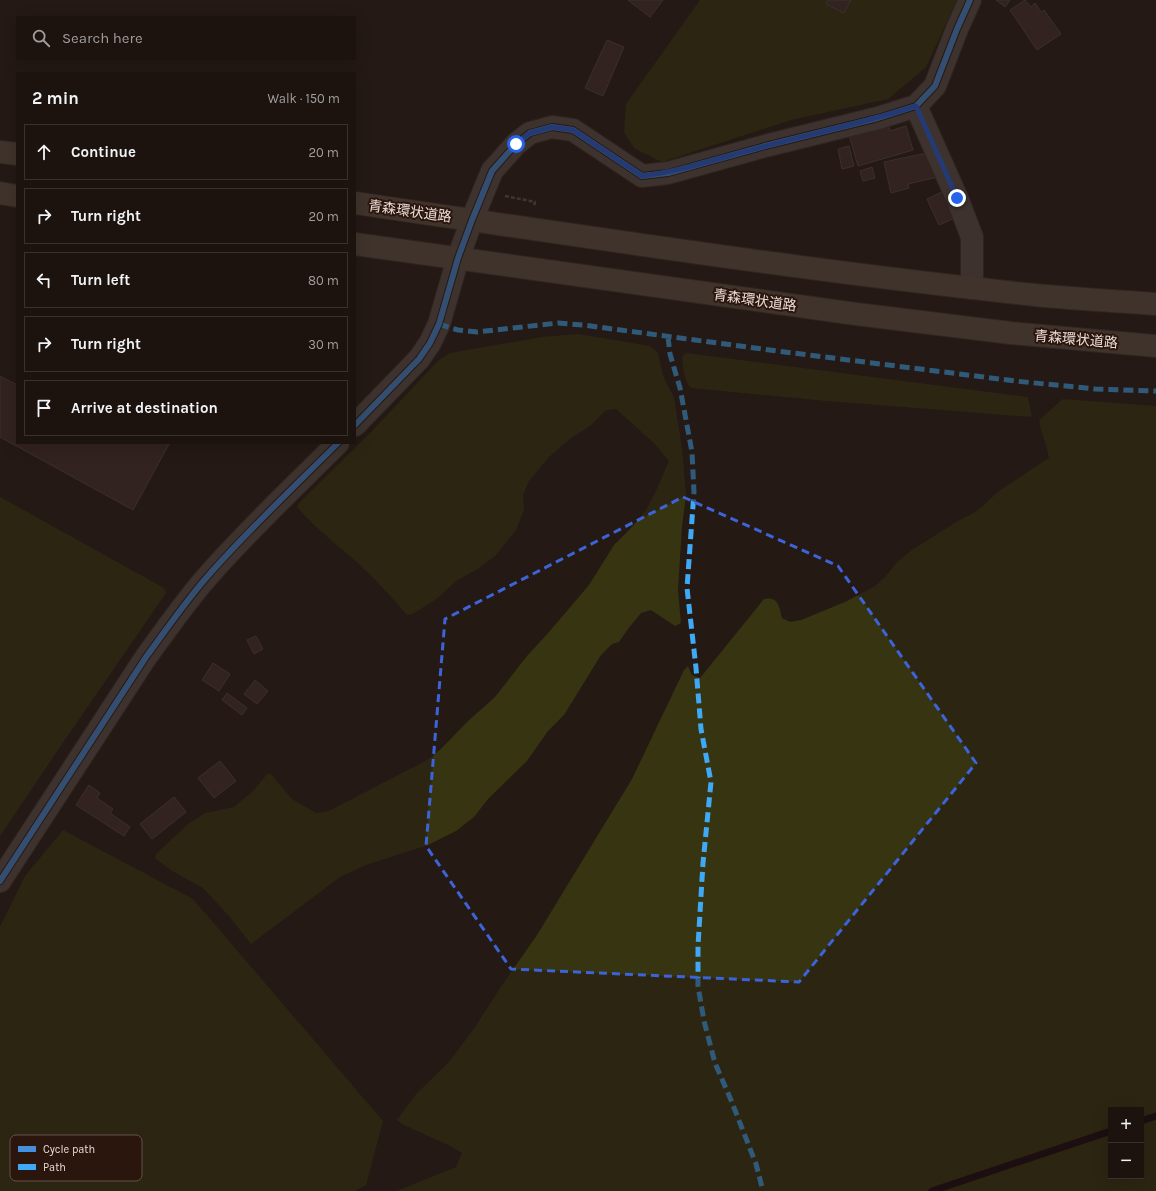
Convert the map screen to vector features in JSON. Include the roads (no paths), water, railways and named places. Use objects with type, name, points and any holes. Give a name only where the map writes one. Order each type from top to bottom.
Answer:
[{"type":"highway","points":[[0,152],[16,154]]},
{"type":"highway","points":[[0,193],[16,196]]},
{"type":"highway","name":"青森環状道路","points":[[356,203],[643,246],[972,288],[1037,295],[1156,304]]},
{"type":"highway","name":"青森環状道路","points":[[356,244],[856,314],[1099,342],[1156,346]]},
{"type":"street","points":[[356,424],[419,359],[430,343],[439,324],[458,258],[492,171],[516,144],[530,133],[552,127],[573,130],[642,176],[668,173],[765,146],[878,118],[916,106],[935,86],[970,0]]},
{"type":"street","points":[[916,106],[957,198],[972,237],[972,288]]},
{"type":"street","points":[[0,881],[171,621],[207,577],[239,542],[337,444]]},
{"type":"waterway","points":[[1144,1120],[1156,1116]]},
{"type":"waterway","points":[[932,1191],[1108,1132]]}]
